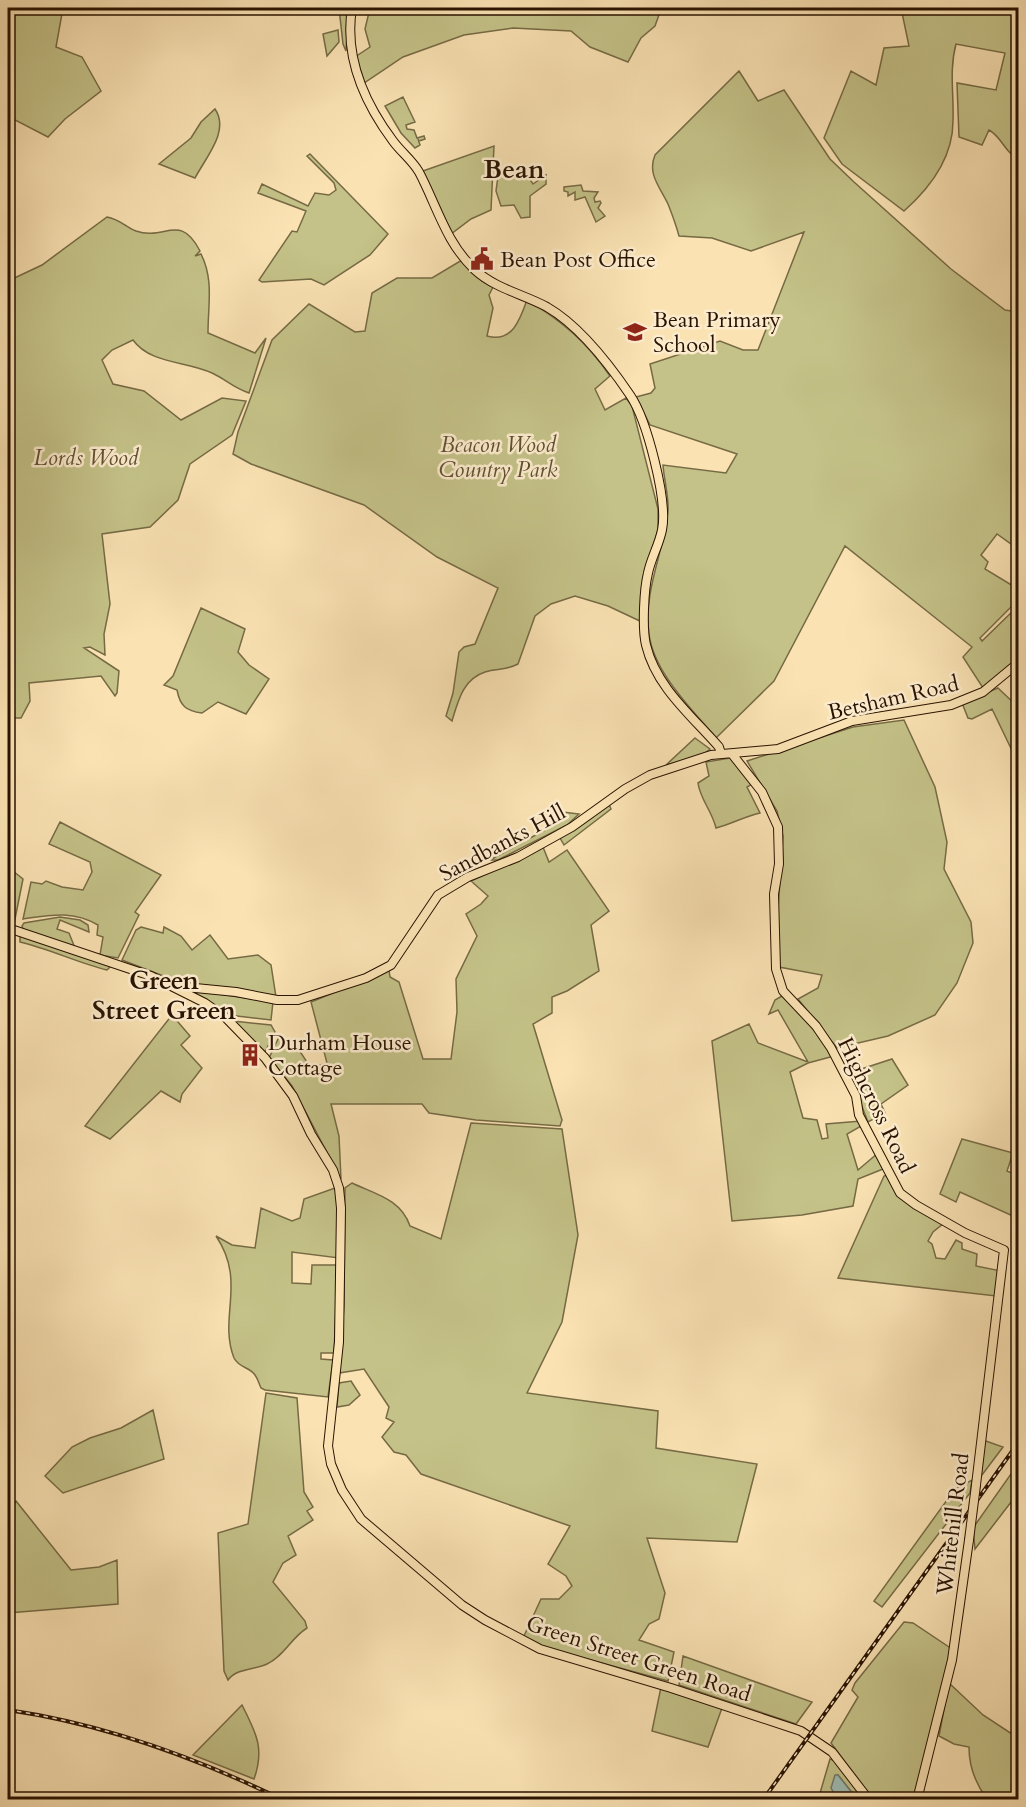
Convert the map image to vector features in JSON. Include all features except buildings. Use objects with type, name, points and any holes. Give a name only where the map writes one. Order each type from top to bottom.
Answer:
[{"type":"main road","points":[[352,8],[351,54],[357,75],[377,118],[418,172],[444,227],[462,255],[491,282],[539,303],[566,321],[608,366],[634,402],[648,437],[664,517],[662,532],[646,584],[646,644],[657,672],[670,693],[718,747],[721,754]]},
{"type":"main road","name":"Betsham Road","points":[[740,758],[778,749],[852,721],[925,710],[966,700],[983,692],[1018,663]]},
{"type":"main road","name":"Sandbanks Hill","points":[[174,987],[212,988],[277,1000],[298,999],[366,978],[391,965],[431,903],[453,885],[518,856],[573,827],[605,802],[650,775],[695,759],[732,754]]},
{"type":"main road","name":"Highcross Road","points":[[732,754],[740,758],[762,792],[778,827],[779,864],[774,894],[776,969],[783,992],[807,1014],[831,1048],[856,1096],[860,1115],[900,1193],[916,1205],[965,1233],[1004,1250]]},
{"type":"main road","name":"Green Street Green Road","points":[[8,928],[147,974],[216,1010],[265,1058],[293,1096],[311,1134],[333,1170],[339,1188],[341,1296],[328,1446],[331,1464],[342,1490],[361,1519],[462,1605],[517,1639],[540,1649],[671,1688],[801,1731],[832,1752],[869,1800]]},
{"type":"main road","name":"Whitehill Road","points":[[917,1800],[952,1660],[1004,1250]]},
{"type":"green space","points":[[8,8],[63,8],[56,47],[82,57],[101,91],[65,119],[48,137],[15,120],[8,110]]},
{"type":"green space","points":[[339,8],[349,8],[346,51],[343,44]]},
{"type":"green space","points":[[370,8],[668,8],[660,12],[655,26],[641,38],[628,62],[590,47],[571,31],[513,28],[464,35],[403,57],[364,83],[355,57],[370,47],[365,29]]},
{"type":"green space","points":[[901,8],[1018,8],[1018,159],[989,130],[982,145],[959,137],[957,83],[996,90],[1005,53],[956,44],[952,73],[953,121],[949,147],[931,182],[904,211],[842,164],[824,138],[851,71],[876,85],[884,48],[909,46]]},
{"type":"green space","points":[[338,30],[339,42],[327,56],[323,34]]},
{"type":"green space","points":[[739,71],[758,101],[784,90],[830,159],[854,182],[951,269],[1005,310],[1018,312],[1018,549],[997,534],[981,555],[988,562],[985,569],[1018,589],[1018,600],[980,638],[982,641],[1018,606],[1018,659],[983,688],[963,657],[972,647],[845,546],[774,681],[716,738],[675,690],[658,663],[649,634],[649,602],[668,511],[663,465],[726,473],[737,454],[650,425],[636,397],[651,393],[655,388],[650,364],[720,341],[743,350],[758,350],[804,232],[751,251],[712,238],[679,236],[668,204],[655,180],[653,162],[655,155]]},
{"type":"green space","points":[[403,97],[415,122],[406,125],[407,129],[414,130],[417,138],[424,136],[425,139],[419,141],[418,139],[420,145],[415,148],[401,133],[385,106]]},
{"type":"green space","points":[[215,109],[219,117],[218,135],[195,178],[159,164],[191,138],[201,122]]},
{"type":"green space","points":[[494,146],[491,210],[471,219],[451,234],[423,171]]},
{"type":"green space","points":[[310,154],[388,234],[370,255],[324,285],[311,279],[262,282],[259,280],[292,231],[297,232],[306,211],[258,193],[262,184],[308,206],[315,193],[329,195],[336,190],[334,183],[307,156]]},
{"type":"green space","points":[[527,175],[533,184],[546,175],[546,184],[530,196],[530,217],[521,218],[514,205],[501,206],[496,191],[498,176]]},
{"type":"green space","points":[[581,185],[583,191],[598,192],[594,198],[595,202],[600,201],[598,208],[605,216],[596,222],[585,197],[575,200],[575,192],[568,196],[568,192],[564,191],[564,187]]},
{"type":"green space","name":"Lords Wood","points":[[107,217],[136,231],[155,233],[179,230],[186,233],[193,239],[200,251],[195,256],[201,254],[208,273],[208,333],[255,353],[266,338],[249,393],[202,369],[149,354],[133,340],[112,350],[102,360],[113,384],[144,391],[181,420],[222,398],[246,401],[232,435],[190,464],[178,500],[150,527],[102,534],[110,604],[104,634],[105,655],[90,647],[84,648],[119,671],[115,696],[101,676],[29,683],[30,701],[21,718],[8,718],[8,281],[42,265]]},
{"type":"green space","name":"Beacon Wood Country Park","points":[[462,260],[482,281],[493,287],[489,295],[493,308],[487,336],[496,337],[509,333],[518,322],[527,300],[552,316],[573,334],[610,376],[595,389],[605,410],[626,398],[632,406],[658,509],[658,530],[645,572],[642,622],[608,606],[575,596],[551,604],[535,616],[518,664],[485,672],[471,680],[462,692],[452,721],[446,716],[453,693],[459,652],[464,647],[475,644],[498,588],[437,557],[364,505],[251,464],[233,454],[238,432],[272,340],[309,304],[355,332],[365,331],[372,293],[397,278],[432,278]]},
{"type":"green space","points":[[201,608],[245,629],[238,652],[249,665],[269,679],[246,714],[218,702],[202,713],[192,711],[182,704],[177,690],[164,685],[173,676]]},
{"type":"green space","points":[[998,688],[1018,707],[1018,763],[992,709],[972,719],[968,718],[962,703]]},
{"type":"green space","points":[[904,720],[935,787],[947,842],[944,869],[971,922],[973,943],[957,983],[935,1015],[888,1036],[837,1048],[798,999],[818,988],[822,975],[779,967],[778,910],[783,836],[777,811],[747,761],[853,727]]},
{"type":"green space","points":[[695,738],[710,749],[703,755],[666,765]]},
{"type":"green space","points":[[730,758],[754,783],[747,787],[760,813],[716,828],[698,783],[709,776],[706,762]]},
{"type":"green space","points":[[608,802],[611,809],[564,845],[560,838]]},
{"type":"green space","points":[[554,811],[579,814],[567,825],[498,860],[490,860],[554,825]]},
{"type":"green space","points":[[60,822],[161,875],[135,912],[139,915],[118,958],[100,955],[103,937],[97,935],[98,925],[89,920],[70,915],[23,919],[31,882],[42,884],[46,881],[62,887],[83,890],[92,872],[90,862],[49,844]]},
{"type":"green space","points":[[543,847],[549,862],[567,850],[609,911],[591,925],[599,971],[567,991],[552,997],[552,1013],[533,1024],[562,1120],[560,1126],[476,1120],[429,1113],[422,1104],[331,1104],[339,1136],[341,1179],[292,1086],[269,1058],[279,1037],[297,1047],[311,1068],[327,1063],[311,1002],[389,970],[390,977],[399,982],[423,1059],[451,1059],[457,1012],[456,979],[477,936],[466,914],[488,896],[471,881]]},
{"type":"green space","points":[[8,867],[23,879],[14,924],[8,922]]},
{"type":"green space","points":[[60,917],[80,920],[88,925],[89,932],[60,920],[57,929],[69,933],[75,948],[23,929],[22,926],[24,923]]},
{"type":"green space","points":[[141,927],[163,933],[164,927],[181,936],[192,950],[210,935],[228,959],[258,955],[271,965],[276,997],[179,982],[122,960],[136,930]]},
{"type":"green space","points":[[20,936],[111,966],[107,970],[85,964],[20,942]]},
{"type":"green space","points":[[185,989],[273,1002],[271,1020],[228,1015]]},
{"type":"green space","points":[[782,996],[794,1004],[834,1056],[808,1063],[790,1072],[803,1118],[817,1120],[822,1139],[828,1138],[826,1124],[861,1121],[863,1125],[847,1134],[858,1170],[878,1153],[883,1169],[858,1179],[853,1206],[802,1215],[732,1221],[712,1041],[749,1024],[758,1043],[808,1062],[778,1010],[769,1014],[775,1000]]},
{"type":"green space","points":[[172,1015],[190,1036],[181,1045],[202,1068],[182,1094],[180,1102],[161,1091],[110,1139],[85,1126]]},
{"type":"green space","points":[[233,1021],[271,1025],[275,1032],[265,1052]]},
{"type":"green space","points":[[892,1059],[908,1085],[881,1104],[885,1113],[868,1122],[849,1073]]},
{"type":"green space","points":[[471,1123],[562,1129],[578,1235],[562,1322],[527,1393],[658,1411],[656,1448],[757,1464],[737,1542],[647,1538],[665,1593],[659,1619],[649,1624],[639,1640],[674,1652],[668,1681],[546,1648],[523,1638],[541,1599],[559,1599],[572,1586],[566,1576],[548,1564],[570,1526],[421,1474],[406,1455],[394,1452],[382,1437],[394,1422],[386,1418],[389,1407],[364,1369],[339,1373],[344,1305],[345,1188],[352,1183],[386,1198],[400,1209],[410,1226],[441,1239]]},
{"type":"green space","points":[[962,1139],[1013,1153],[1007,1171],[1012,1173],[1018,1154],[1018,1210],[1015,1217],[960,1192],[956,1202],[940,1194]]},
{"type":"green space","points":[[887,1175],[894,1188],[944,1223],[933,1232],[928,1241],[932,1244],[936,1258],[945,1259],[956,1240],[962,1243],[962,1249],[977,1254],[976,1266],[1001,1271],[996,1296],[838,1278],[884,1176]]},
{"type":"green space","points":[[335,1188],[338,1204],[339,1258],[292,1252],[292,1283],[311,1284],[312,1265],[338,1265],[334,1353],[321,1353],[321,1359],[333,1360],[328,1397],[265,1390],[261,1388],[253,1372],[239,1364],[234,1358],[229,1328],[230,1269],[216,1236],[232,1245],[255,1248],[261,1208],[292,1221],[300,1218],[304,1199]]},
{"type":"green space","points":[[351,1381],[360,1395],[349,1405],[337,1407],[339,1383]]},
{"type":"green space","points":[[266,1393],[297,1398],[304,1492],[313,1507],[307,1511],[313,1520],[288,1536],[296,1555],[283,1563],[273,1582],[305,1621],[307,1628],[273,1661],[236,1673],[228,1680],[224,1671],[218,1533],[248,1524]]},
{"type":"green space","points":[[153,1410],[164,1459],[63,1493],[45,1476],[72,1447],[90,1438],[121,1428]]},
{"type":"green space","points":[[983,1440],[1003,1447],[979,1479]]},
{"type":"green space","points":[[1018,1464],[1018,1493],[975,1549],[973,1528]]},
{"type":"green space","points":[[972,1480],[970,1493],[882,1607],[874,1601],[955,1489]]},
{"type":"green space","points":[[16,1501],[71,1570],[99,1567],[117,1560],[118,1604],[8,1613],[8,1551],[11,1555],[13,1553],[8,1548],[8,1506]]},
{"type":"green space","points":[[904,1622],[913,1623],[952,1649],[915,1799],[873,1799],[831,1743],[858,1697],[852,1690],[855,1683]]},
{"type":"green space","points":[[683,1656],[812,1702],[796,1724],[679,1685]]},
{"type":"green space","points":[[949,1683],[983,1715],[1018,1738],[1018,1799],[987,1799],[974,1774],[969,1747],[954,1744],[939,1736]]},
{"type":"green space","points":[[661,1687],[722,1708],[708,1747],[652,1731]]},
{"type":"green space","points":[[242,1705],[259,1749],[254,1779],[193,1755]]},
{"type":"green space","points":[[830,1759],[836,1761],[864,1799],[857,1799],[838,1775],[833,1793],[843,1799],[818,1800]]},
{"type":"water","points":[[835,1775],[838,1775],[857,1799],[845,1799],[836,1794],[831,1788]]},
{"type":"railway","points":[[763,1800],[1018,1443]]},
{"type":"railway","points":[[8,1710],[79,1724],[148,1744],[183,1756],[283,1800]]},
{"type":"place","name":"Bean Post Office","points":[[482,259]]},
{"type":"place","name":"Bean Primary School","points":[[635,332]]},
{"type":"place","name":"Durham House Cottage","points":[[250,1055]]},
{"type":"district","name":"Bean","points":[[514,169]]},
{"type":"district","name":"Green Street Green","points":[[164,995]]}]
